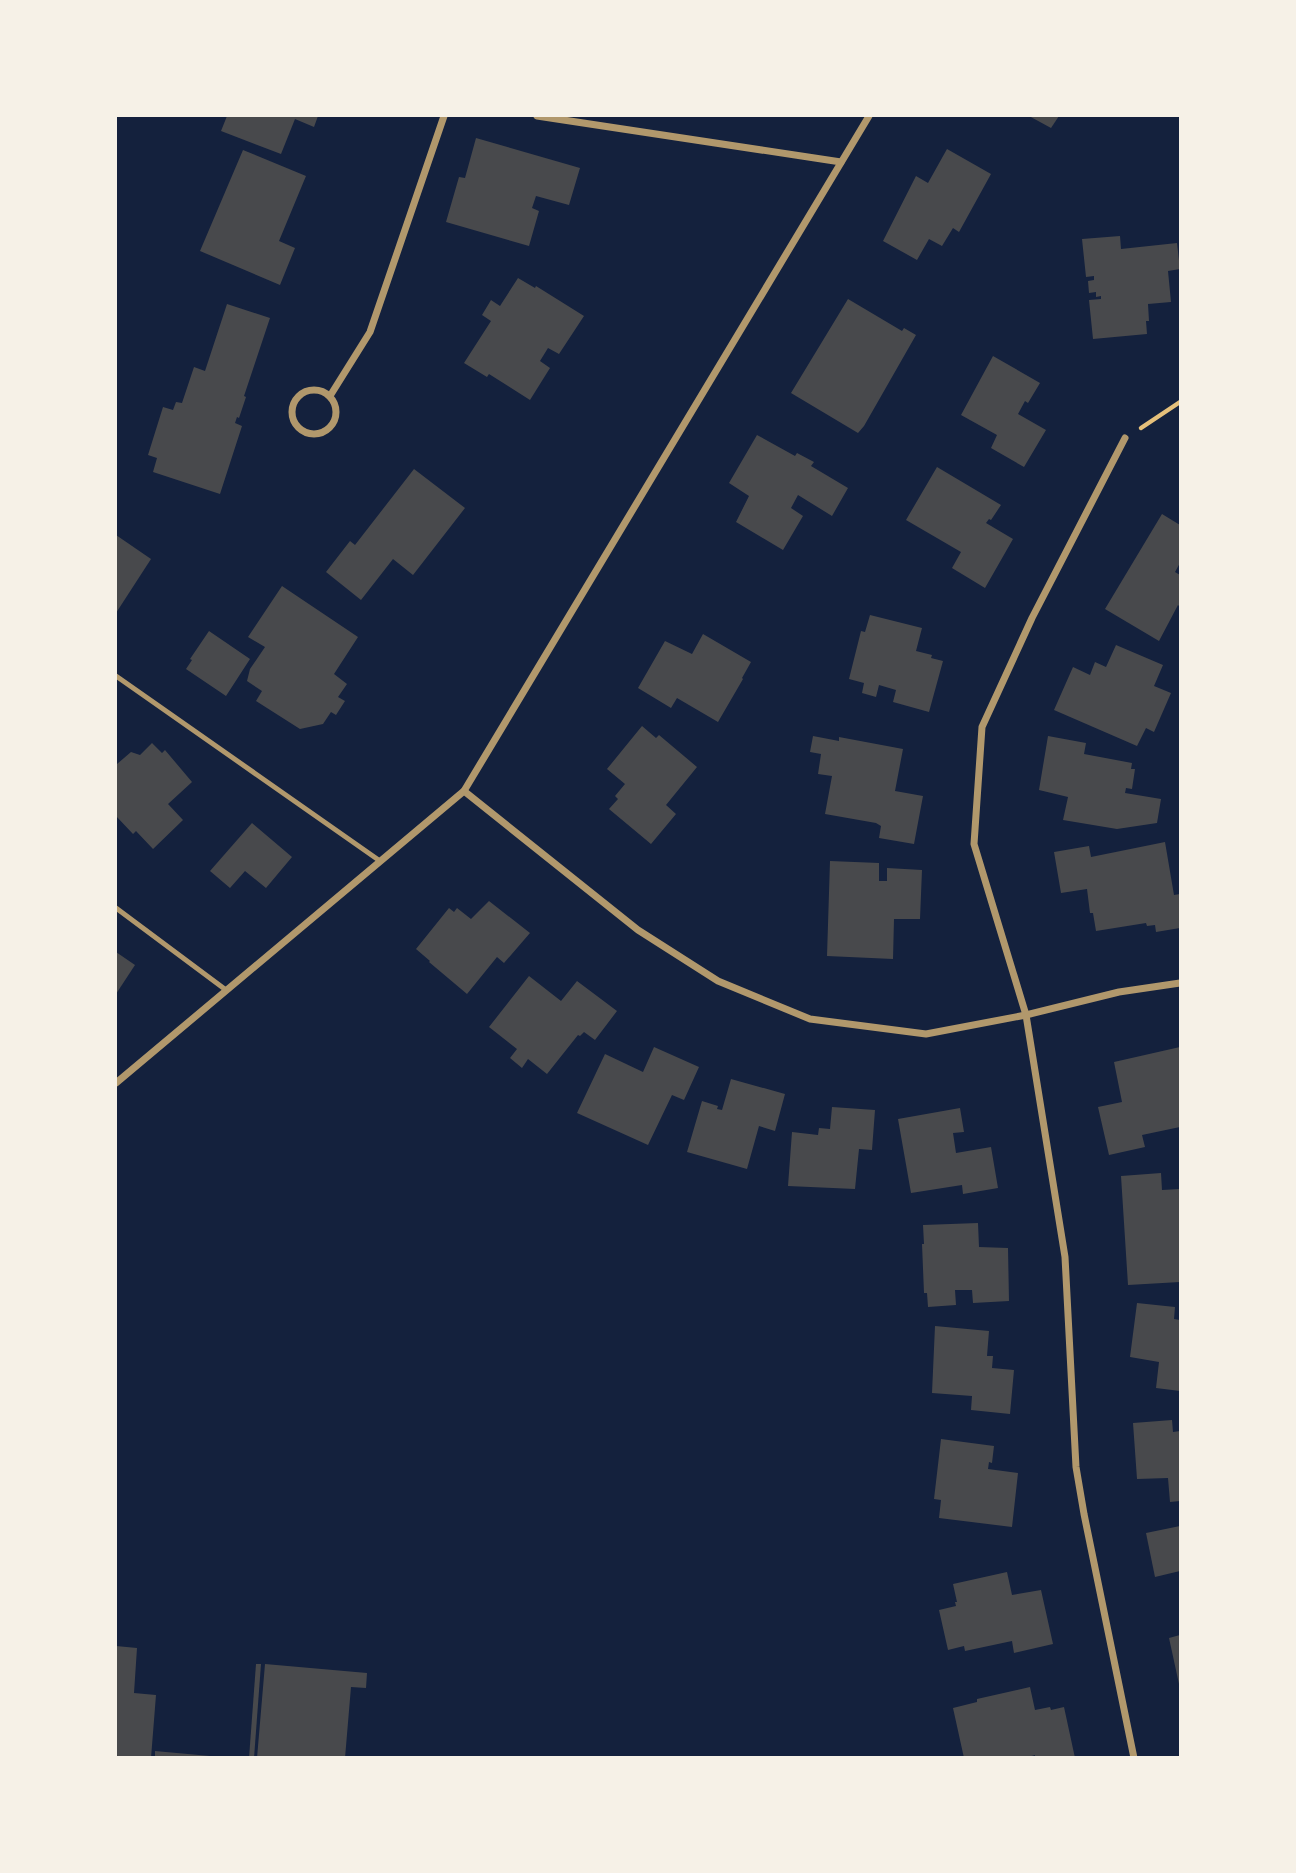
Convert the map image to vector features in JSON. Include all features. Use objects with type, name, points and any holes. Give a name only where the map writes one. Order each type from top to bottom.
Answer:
[{"type":"street","points":[[330,396],[370,332],[444,116]]},
{"type":"street","points":[[537,116],[841,162]]},
{"type":"street","points":[[116,1083],[464,791],[869,116]]},
{"type":"street","points":[[315,390],[330,396],[337,412],[330,427],[314,434],[299,427],[292,412],[299,396],[315,390]]},
{"type":"street","points":[[1125,438],[1031,618],[982,727],[974,844],[1026,1014],[1065,1256],[1076,1467],[1134,1758]]},
{"type":"street","points":[[464,791],[638,930],[718,981],[810,1019],[926,1034],[1119,992],[1181,983]]},
{"type":"lane","points":[[116,677],[380,861]]},
{"type":"lane","points":[[116,908],[226,990]]},
{"type":"path","points":[[1125,438],[1181,402]]},
{"type":"building","points":[[227,116],[318,116],[314,127],[295,119],[281,154],[221,131]]},
{"type":"building","points":[[1029,116],[1059,116],[1051,128]]},
{"type":"building","points":[[476,138],[580,168],[569,205],[536,196],[532,208],[539,211],[529,246],[446,222],[459,177],[465,178]]},
{"type":"building","points":[[947,149],[991,174],[959,232],[953,228],[942,246],[929,239],[917,260],[883,241],[916,176],[928,183]]},
{"type":"building","points":[[243,150],[306,176],[279,241],[295,248],[280,285],[200,251]]},
{"type":"building","points":[[1120,236],[1121,249],[1177,243],[1180,269],[1168,271],[1171,302],[1148,304],[1147,334],[1093,339],[1089,300],[1101,299],[1101,296],[1096,297],[1096,292],[1089,293],[1088,281],[1094,280],[1094,276],[1086,277],[1082,239]]},
{"type":"building","points":[[518,278],[584,316],[559,354],[548,348],[540,361],[550,368],[530,400],[489,374],[487,377],[464,363],[491,321],[482,315],[491,300],[500,306]]},
{"type":"building","points":[[848,299],[902,331],[904,328],[916,335],[858,433],[791,393]]},
{"type":"building","points":[[227,304],[270,318],[239,418],[237,417],[235,423],[242,426],[220,494],[153,472],[157,458],[148,455],[163,407],[173,410],[176,402],[182,403],[194,367],[205,371]]},
{"type":"building","points":[[993,356],[1040,383],[1018,414],[1046,430],[1024,467],[991,448],[997,435],[961,415]]},
{"type":"building","points":[[757,435],[795,456],[797,453],[814,462],[811,466],[848,488],[832,516],[798,495],[791,508],[803,516],[783,550],[736,522],[749,496],[729,483]]},
{"type":"building","points":[[937,467],[1001,505],[986,523],[1013,539],[985,588],[952,568],[961,552],[906,520]]},
{"type":"building","points":[[414,469],[465,508],[413,575],[393,559],[361,600],[326,572],[350,541],[355,545]]},
{"type":"building","points":[[1162,514],[1180,525],[1180,563],[1175,572],[1180,575],[1180,607],[1178,605],[1159,641],[1105,609]]},
{"type":"building","points":[[116,535],[151,559],[116,613]]},
{"type":"building","points":[[282,586],[358,637],[334,674],[347,684],[338,697],[345,701],[336,715],[331,712],[323,724],[300,729],[256,701],[262,691],[247,681],[250,669],[265,647],[248,637]]},
{"type":"building","points":[[870,615],[922,628],[916,651],[943,661],[929,712],[893,702],[896,690],[879,685],[876,697],[862,693],[864,683],[849,679],[861,631],[865,632]]},
{"type":"building","points":[[209,631],[250,659],[226,696],[186,669]]},
{"type":"building","points":[[703,634],[751,662],[718,722],[677,698],[671,708],[638,688],[665,641],[692,654]]},
{"type":"building","points":[[1116,645],[1163,665],[1154,686],[1171,693],[1154,732],[1146,728],[1137,746],[1054,710],[1073,667],[1090,675],[1095,662],[1106,667]]},
{"type":"building","points":[[642,726],[656,738],[659,735],[697,767],[666,805],[676,814],[651,844],[609,809],[618,799],[615,796],[625,784],[607,769]]},
{"type":"building","points":[[813,736],[839,741],[839,737],[903,749],[895,791],[923,796],[914,844],[879,838],[881,826],[876,823],[825,814],[832,776],[818,774],[821,754],[810,752]]},
{"type":"building","points":[[1048,736],[1086,743],[1084,754],[1132,763],[1131,769],[1135,769],[1132,789],[1126,788],[1125,793],[1161,799],[1157,823],[1117,829],[1063,820],[1068,797],[1039,790]]},
{"type":"building","points":[[152,743],[162,753],[165,750],[192,782],[168,804],[183,820],[153,849],[136,831],[133,834],[116,816],[116,762],[117,764],[131,752],[140,755]]},
{"type":"building","points":[[252,823],[292,857],[266,888],[245,871],[230,888],[210,871]]},
{"type":"building","points":[[1165,842],[1174,895],[1180,894],[1180,928],[1156,932],[1155,925],[1147,926],[1146,923],[1096,931],[1087,889],[1061,893],[1054,852],[1089,846],[1091,857]]},
{"type":"building","points":[[830,861],[879,863],[879,881],[887,881],[887,868],[922,870],[920,919],[894,919],[893,959],[827,956]]},
{"type":"building","points":[[489,901],[530,933],[504,963],[497,957],[467,994],[416,949],[449,908],[454,912],[457,908],[471,919]]},
{"type":"building","points":[[116,952],[135,965],[116,994]]},
{"type":"building","points":[[529,976],[561,1001],[577,981],[617,1011],[595,1040],[584,1032],[578,1035],[547,1074],[528,1059],[522,1068],[510,1058],[517,1049],[489,1027]]},
{"type":"building","points":[[654,1047],[699,1067],[684,1100],[672,1095],[648,1145],[577,1113],[605,1054],[643,1072]]},
{"type":"building","points":[[1180,1047],[1180,1127],[1142,1135],[1145,1147],[1109,1155],[1098,1107],[1122,1102],[1114,1062]]},
{"type":"building","points":[[731,1079],[785,1094],[775,1131],[759,1126],[747,1169],[687,1152],[702,1101],[722,1110]]},
{"type":"building","points":[[832,1107],[875,1110],[872,1150],[859,1149],[855,1189],[788,1186],[792,1132],[818,1135],[819,1128],[830,1129]]},
{"type":"building","points":[[960,1108],[964,1132],[953,1133],[956,1153],[991,1147],[998,1188],[963,1194],[962,1185],[911,1193],[898,1119]]},
{"type":"building","points":[[1161,1173],[1162,1190],[1180,1189],[1180,1282],[1128,1285],[1121,1176]]},
{"type":"building","points":[[978,1223],[979,1247],[1008,1248],[1009,1301],[973,1303],[972,1290],[955,1290],[956,1305],[928,1307],[927,1293],[924,1293],[923,1225]]},
{"type":"building","points":[[1137,1303],[1175,1307],[1174,1319],[1180,1320],[1180,1391],[1156,1388],[1159,1362],[1130,1357]]},
{"type":"building","points":[[935,1326],[989,1331],[987,1356],[993,1356],[992,1368],[1014,1370],[1010,1414],[971,1410],[972,1396],[932,1393]]},
{"type":"building","points":[[1172,1420],[1173,1432],[1180,1431],[1180,1501],[1170,1502],[1168,1478],[1137,1479],[1133,1423]]},
{"type":"building","points":[[941,1439],[994,1446],[992,1463],[989,1462],[988,1469],[1018,1473],[1012,1527],[939,1518],[941,1500],[934,1499]]},
{"type":"building","points":[[1180,1526],[1180,1571],[1155,1577],[1146,1533]]},
{"type":"building","points":[[1007,1572],[1012,1595],[1041,1590],[1053,1644],[1014,1653],[1012,1641],[965,1651],[964,1646],[948,1650],[939,1610],[956,1606],[953,1584]]},
{"type":"building","points":[[1180,1635],[1180,1684],[1179,1684],[1169,1638]]},
{"type":"building","points":[[116,1646],[137,1648],[134,1693],[156,1695],[151,1758],[116,1758]]},
{"type":"building","points":[[256,1664],[261,1664],[254,1758],[249,1758]]},
{"type":"building","points":[[265,1664],[367,1673],[366,1688],[351,1687],[345,1758],[257,1758]]},
{"type":"building","points":[[1030,1687],[1035,1710],[1064,1707],[1075,1758],[1035,1758],[1035,1755],[1025,1758],[964,1758],[953,1708],[977,1702],[977,1699]]},
{"type":"building","points":[[155,1751],[210,1756],[210,1758],[155,1758]]}]
